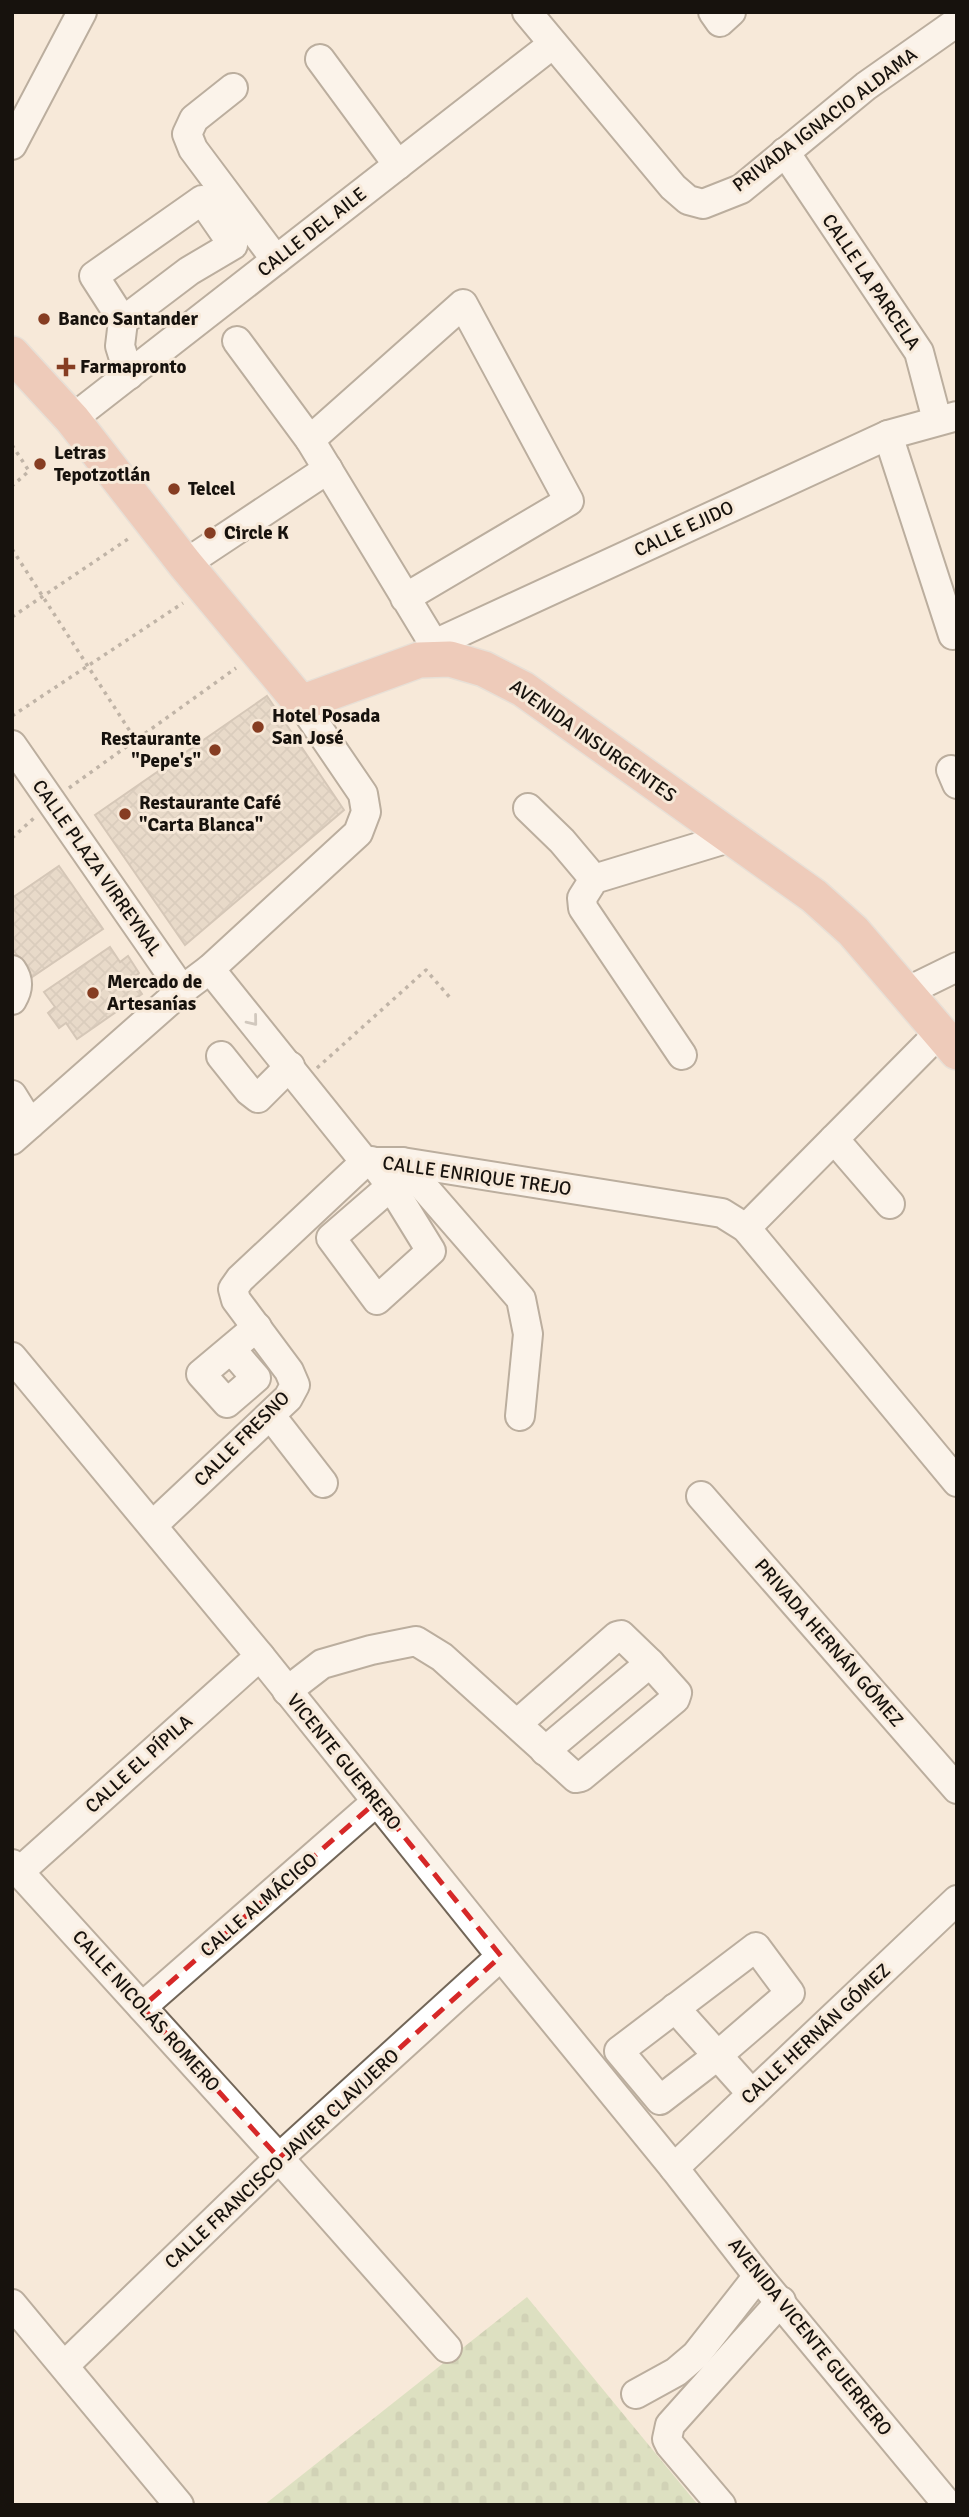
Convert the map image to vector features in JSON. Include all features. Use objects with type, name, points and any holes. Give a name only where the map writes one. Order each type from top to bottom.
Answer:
[{"type":"main road","points":[[12,354],[72,419],[195,576],[301,703]]},
{"type":"main road","name":"AVENIDA INSURGENTES","points":[[301,703],[427,653],[484,669],[523,689],[814,897],[844,922],[948,1043]]},
{"type":"street","points":[[12,145],[82,12]]},
{"type":"street","points":[[527,12],[552,44]]},
{"type":"street","points":[[713,12],[720,22],[731,12]]},
{"type":"street","name":"PRIVADA IGNACIO ALDAMA","points":[[552,44],[673,187],[688,200],[703,204],[741,189],[866,86],[957,22]]},
{"type":"street","name":"CALLE DEL AILE","points":[[72,419],[552,44]]},
{"type":"street","points":[[320,60],[398,165]]},
{"type":"street","points":[[233,88],[194,119],[187,135],[192,149],[276,260]]},
{"type":"street","name":"CALLE LA PARCELA","points":[[785,152],[919,352],[947,418]]},
{"type":"street","points":[[122,321],[189,271],[233,245],[202,200],[94,276],[122,321],[120,346],[129,375]]},
{"type":"street","points":[[310,440],[463,304],[569,501],[405,598]]},
{"type":"street","points":[[237,341],[310,440],[328,469],[405,598],[427,653]]},
{"type":"street","name":"CALLE EJIDO","points":[[427,653],[441,641],[888,435],[947,418]]},
{"type":"street","points":[[888,435],[953,635]]},
{"type":"street","points":[[195,576],[328,469]]},
{"type":"street","points":[[12,1095],[21,1132],[210,968],[358,833],[366,812],[363,794],[301,703]]},
{"type":"street","name":"CALLE PLAZA VIRREYNAL","points":[[12,745],[182,990]]},
{"type":"street","points":[[528,808],[562,841],[594,879]]},
{"type":"street","points":[[682,1055],[583,908],[582,898],[594,879],[732,837]]},
{"type":"street","points":[[906,992],[957,967]]},
{"type":"street","name":"CALLE ENRIQUE TREJO","points":[[210,968],[368,1162],[397,1174],[722,1213],[746,1228],[957,1482]]},
{"type":"street","points":[[12,970],[16,975],[18,991],[12,1000]]},
{"type":"street","points":[[746,1228],[834,1139],[948,1043]]},
{"type":"street","points":[[221,1056],[249,1091],[258,1098],[296,1074]]},
{"type":"street","points":[[834,1139],[890,1204]]},
{"type":"street","name":"CALLE FRESNO","points":[[153,1525],[271,1416],[288,1398],[295,1385],[289,1371],[236,1300],[233,1289],[240,1279],[368,1162]]},
{"type":"street","points":[[397,1174],[520,1299],[528,1334],[520,1416]]},
{"type":"street","points":[[231,1349],[257,1327]]},
{"type":"street","name":"VICENTE GUERRERO","points":[[12,1357],[260,1656],[674,2168]]},
{"type":"street","points":[[271,1416],[323,1483]]},
{"type":"street","name":"PRIVADA HERNÁN GÓMEZ","points":[[701,1496],[957,1789]]},
{"type":"street","points":[[287,1691],[321,1664],[416,1641],[442,1657],[572,1777],[581,1777],[675,1699],[677,1693],[621,1635],[517,1724]]},
{"type":"street","name":"CALLE EL PÍPILA","points":[[16,1868],[260,1656]]},
{"type":"street","points":[[545,1751],[650,1663]]},
{"type":"street","name":"CALLE ALMÁCIGO","points":[[142,2007],[376,1802]]},
{"type":"street","name":"CALLE NICOLÁS ROMERO","points":[[16,1868],[447,2348]]},
{"type":"street","name":"CALLE HERNÁN GÓMEZ","points":[[674,2168],[957,1900]]},
{"type":"street","points":[[756,1947],[790,1993],[716,2056],[660,2100],[619,2051],[756,1947]]},
{"type":"street","name":"CALLE FRANCISCO JAVIER CLAVIJERO","points":[[65,2365],[279,2158],[501,1956]]},
{"type":"street","points":[[675,2008],[752,2094]]},
{"type":"street","name":"AVENIDA VICENTE GUERRERO","points":[[674,2168],[758,2276],[948,2505]]},
{"type":"street","points":[[636,2395],[676,2372],[696,2355],[758,2276]]},
{"type":"street","points":[[721,2505],[670,2445],[667,2432],[781,2301]]},
{"type":"street","points":[[12,2304],[179,2505]]},
{"type":"path","points":[[12,446],[29,471],[12,486]]},
{"type":"path","points":[[12,617],[153,522]]},
{"type":"path","points":[[12,549],[135,738]]},
{"type":"path","points":[[12,716],[88,666],[195,576]]},
{"type":"path","points":[[12,838],[52,802],[135,738],[258,652]]},
{"type":"path","points":[[296,1074],[426,970],[453,1000]]},
{"type":"highlighted area","points":[[376,1802],[501,1956],[279,2158],[142,2007]]},
{"type":"green space","points":[[527,2297],[698,2505],[264,2505]]},
{"type":"building","points":[[267,696],[344,810],[185,945],[95,815]]},
{"type":"building","points":[[59,866],[103,929],[32,977],[12,948],[12,898]]},
{"type":"building","name":"Mercado de Artesanías","points":[[110,947],[120,962],[128,956],[139,973],[132,979],[142,994],[77,1039],[66,1023],[59,1028],[48,1013],[55,1007],[44,992]]},
{"type":"place","name":"Banco Santander","points":[[44,319]]},
{"type":"place","name":"Farmapronto","points":[[66,367]]},
{"type":"place","name":"Letras Tepotzotlán","points":[[40,464]]},
{"type":"place","name":"Telcel","points":[[174,489]]},
{"type":"place","name":"Circle K","points":[[210,533]]},
{"type":"place","name":"Hotel Posada San José","points":[[258,727]]},
{"type":"place","name":"Restaurante \"Pepe's\"","points":[[215,750]]},
{"type":"place","name":"Restaurante Café \"Carta Blanca\"","points":[[125,814]]},
{"type":"place","name":"Mercado de Artesanías","points":[[93,993]]}]
